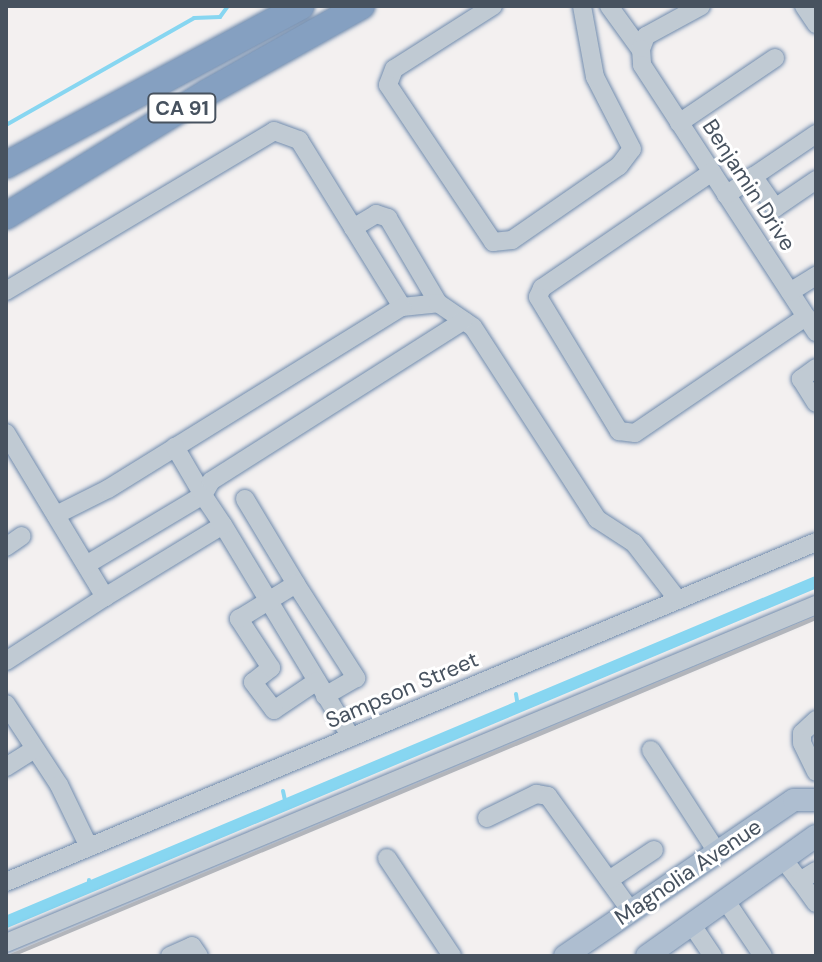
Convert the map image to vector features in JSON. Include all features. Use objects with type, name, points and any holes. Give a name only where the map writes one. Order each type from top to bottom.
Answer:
[{"type":"highway","name":"CA 91","points":[[6,165],[301,6]]},
{"type":"highway","name":"CA 91","points":[[6,216],[208,92],[361,6]]},
{"type":"main road","name":"Magnolia Avenue","points":[[565,956],[717,852],[805,800]]},
{"type":"main road","name":"Magnolia Avenue","points":[[647,956],[816,836]]},
{"type":"street","points":[[493,6],[394,69],[388,85],[493,242],[512,240],[619,166],[632,149],[595,77],[582,6]]},
{"type":"street","name":"Benjamin Drive","points":[[609,6],[679,123],[811,324]]},
{"type":"street","points":[[641,58],[646,36],[701,6]]},
{"type":"street","points":[[804,6],[816,24]]},
{"type":"street","points":[[679,123],[775,58]]},
{"type":"street","points":[[6,291],[274,131],[299,140],[402,307]]},
{"type":"street","points":[[726,195],[816,134]]},
{"type":"street","points":[[712,172],[542,288],[538,297],[619,431],[635,433],[811,324]]},
{"type":"street","points":[[753,176],[775,208],[816,180]]},
{"type":"street","points":[[353,228],[376,214],[388,218],[438,303],[473,327],[597,519],[634,543],[678,600]]},
{"type":"street","points":[[790,292],[816,276]]},
{"type":"street","points":[[56,515],[108,489],[402,307],[438,303]]},
{"type":"street","points":[[86,565],[203,495],[211,481],[463,321]]},
{"type":"street","points":[[816,368],[801,379],[816,403]]},
{"type":"street","points":[[6,433],[105,597]]},
{"type":"street","points":[[175,447],[351,737]]},
{"type":"street","points":[[245,499],[356,678],[321,688],[274,710],[253,682],[271,668],[239,619],[296,584]]},
{"type":"street","points":[[6,661],[223,525]]},
{"type":"street","name":"Sampson Street","points":[[6,882],[816,542]]},
{"type":"street","points":[[6,943],[816,605]]},
{"type":"street","points":[[6,704],[59,785],[89,847]]},
{"type":"street","points":[[816,720],[802,733],[802,743],[816,772]]},
{"type":"street","points":[[6,767],[35,749]]},
{"type":"street","points":[[651,750],[717,852]]},
{"type":"street","points":[[805,800],[816,780]]},
{"type":"street","points":[[487,818],[536,794],[548,796],[631,911]]},
{"type":"street","points":[[609,880],[654,850]]},
{"type":"street","points":[[387,858],[452,956]]},
{"type":"street","points":[[784,860],[808,876],[816,903]]},
{"type":"street","points":[[726,901],[763,956]]},
{"type":"street","points":[[692,925],[713,956]]},
{"type":"street","points":[[170,956],[192,946],[199,956]]},
{"type":"waterway","points":[[6,125],[194,18],[220,17],[228,6]]},
{"type":"waterway","points":[[6,922],[816,582]]},
{"type":"waterway","points":[[516,694],[518,707]]},
{"type":"waterway","points":[[283,791],[286,805]]},
{"type":"waterway","points":[[89,880],[89,888]]},
{"type":"railway","points":[[10,956],[816,618]]}]
